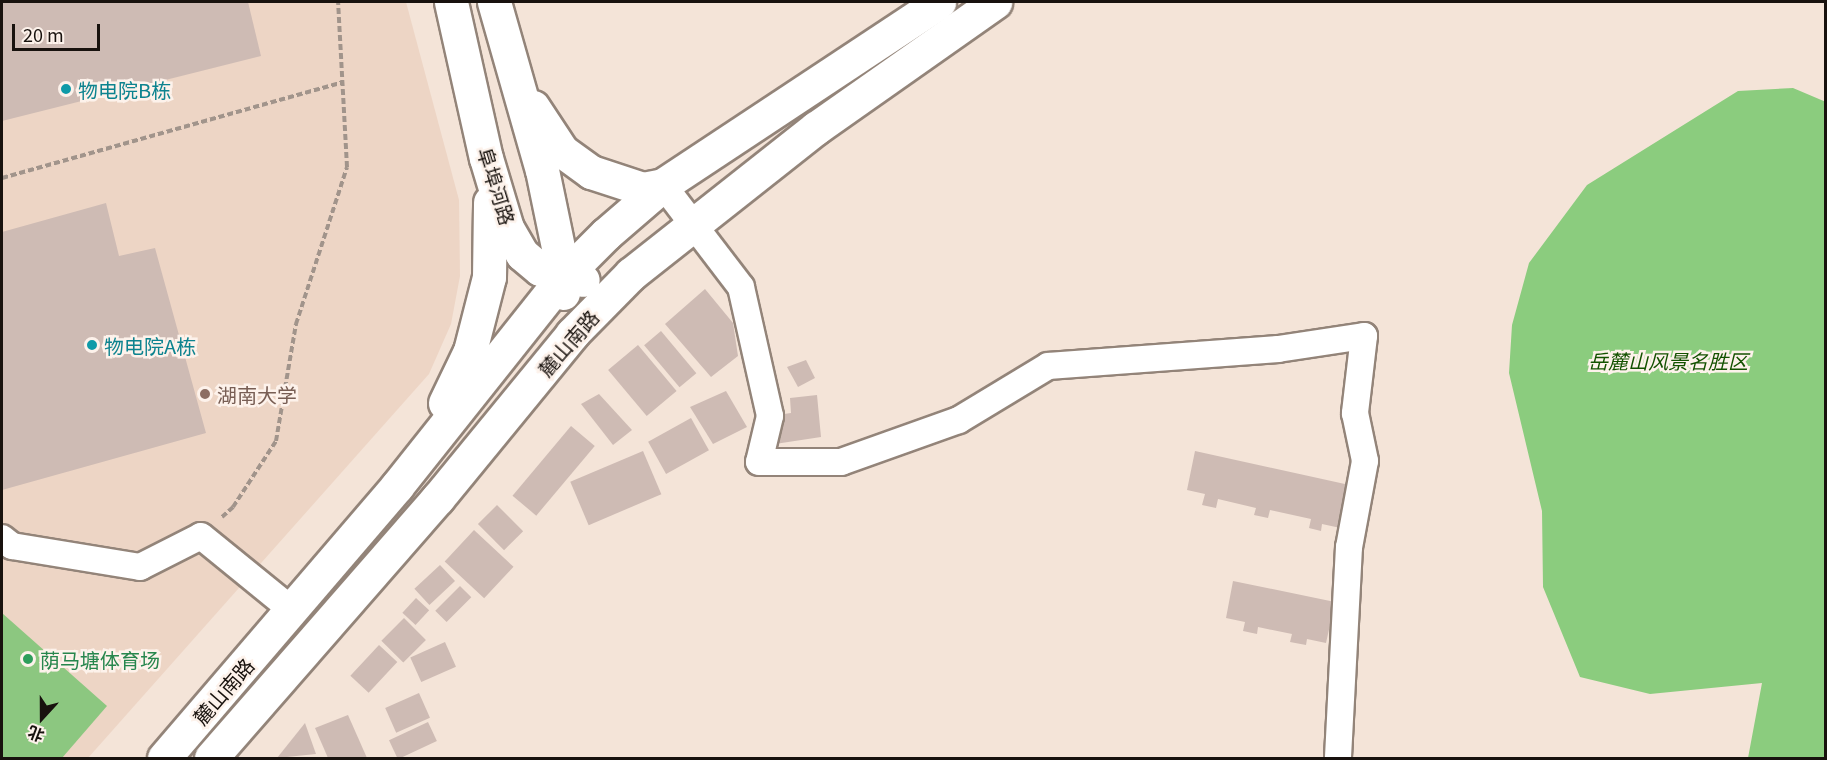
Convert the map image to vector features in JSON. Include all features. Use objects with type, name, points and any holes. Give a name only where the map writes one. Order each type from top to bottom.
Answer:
[{"type":"main road","name":"阜埠河路","points":[[452,2],[486,158],[507,228],[522,254],[540,269],[564,276],[610,282],[632,274]]},
{"type":"main road","points":[[494,2],[510,69],[542,170],[564,276],[562,317],[543,369]]},
{"type":"main road","points":[[397,486],[564,276],[663,185],[939,2]]},
{"type":"main road","name":"麓山南路","points":[[211,759],[543,369],[632,274],[816,128],[995,2]]},
{"type":"main road","points":[[510,69],[562,152],[591,172],[618,183],[643,189],[663,185]]},
{"type":"main road","points":[[397,486],[442,411],[470,351],[489,278],[492,230],[486,158]]},
{"type":"main road","name":"麓山南路","points":[[164,759],[397,486]]},
{"type":"street","points":[[663,185],[741,287],[770,416],[759,462],[841,462],[959,420],[1048,366],[1278,349],[1364,336],[1355,413],[1365,461],[1349,547],[1338,759]]},
{"type":"street","points":[[2,538],[12,546],[140,567],[201,536],[292,610]]},
{"type":"path","points":[[201,536],[233,507],[276,441],[296,324],[347,167],[338,2]]},
{"type":"path","points":[[2,178],[343,82]]},
{"type":"shaded area","name":"湖南大学","points":[[2,2],[406,2],[459,200],[460,276],[451,324],[429,374],[88,758],[2,758]]},
{"type":"green space","name":"岳麓山风景名胜区","points":[[1793,88],[1826,102],[1825,758],[1748,758],[1762,683],[1650,694],[1580,677],[1543,587],[1542,511],[1509,373],[1512,325],[1529,263],[1587,185],[1738,91]]},
{"type":"green space","name":"荫马塘体育场","points":[[2,613],[107,706],[62,758],[2,758]]},
{"type":"building","name":"物电院B栋","points":[[2,2],[248,2],[261,56],[2,121]]},
{"type":"building","name":"物电院A栋","points":[[106,203],[119,256],[155,248],[206,433],[2,490],[2,232]]},
{"type":"building","points":[[705,289],[733,323],[738,356],[711,377],[665,324]]},
{"type":"building","points":[[661,331],[696,373],[680,387],[644,345]]},
{"type":"building","points":[[638,345],[677,391],[647,416],[608,370]]},
{"type":"building","points":[[806,360],[815,378],[798,387],[787,367]]},
{"type":"building","points":[[726,391],[747,427],[713,444],[690,407]]},
{"type":"building","points":[[599,394],[632,430],[613,445],[581,404]]},
{"type":"building","points":[[817,395],[821,437],[775,444],[770,416],[791,413],[790,398]]},
{"type":"building","points":[[691,418],[709,450],[666,474],[648,442]]},
{"type":"building","points":[[571,426],[595,446],[536,516],[513,496]]},
{"type":"building","points":[[643,451],[661,494],[589,525],[570,482]]},
{"type":"building","points":[[1195,451],[1354,486],[1345,529],[1322,524],[1321,531],[1309,528],[1311,519],[1270,510],[1268,518],[1254,515],[1256,508],[1218,499],[1216,508],[1202,505],[1205,494],[1187,490]]},
{"type":"building","points":[[497,505],[523,531],[504,550],[478,524]]},
{"type":"building","points":[[474,530],[513,567],[484,598],[445,561]]},
{"type":"building","points":[[440,565],[455,581],[429,605],[414,589]]},
{"type":"building","points":[[1233,581],[1335,602],[1326,643],[1307,639],[1306,645],[1290,642],[1292,634],[1258,627],[1257,634],[1243,631],[1245,622],[1226,618]]},
{"type":"building","points":[[460,586],[471,597],[447,622],[435,611]]},
{"type":"building","points":[[416,598],[429,610],[416,625],[402,613]]},
{"type":"building","points":[[404,618],[426,640],[403,663],[381,641]]},
{"type":"building","points":[[445,642],[456,667],[421,682],[410,657]]},
{"type":"building","points":[[379,645],[397,662],[369,693],[350,676]]},
{"type":"building","points":[[419,693],[430,718],[396,733],[385,708]]},
{"type":"building","points":[[348,715],[367,758],[328,758],[315,728]]},
{"type":"building","points":[[428,722],[437,741],[397,758],[389,740]]},
{"type":"building","points":[[305,723],[316,754],[277,758]]},
{"type":"place","name":"物电院B栋","points":[[66,89]]},
{"type":"place","name":"物电院A栋","points":[[92,345]]},
{"type":"place","name":"湖南大学","points":[[205,394]]},
{"type":"place","name":"荫马塘体育场","points":[[28,659]]}]
